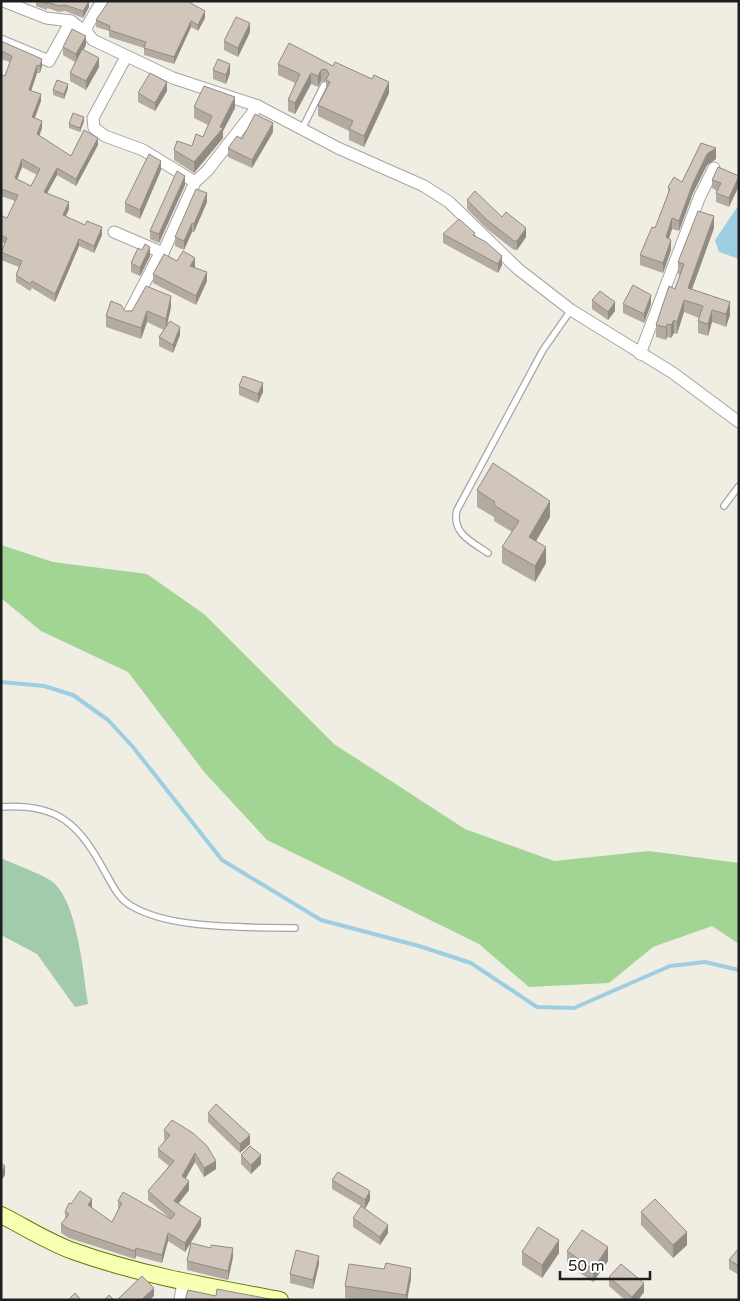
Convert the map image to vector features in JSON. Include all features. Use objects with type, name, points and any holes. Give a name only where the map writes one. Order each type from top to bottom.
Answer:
[{"type":"street","points":[[3,1],[46,18],[70,21],[102,46],[172,78],[258,106],[338,148],[424,186],[449,202],[518,269],[571,310],[673,373],[739,422]]},
{"type":"street","points":[[88,34],[88,22],[102,1]]},
{"type":"street","points":[[1,41],[49,61],[70,21]]},
{"type":"street","points":[[126,57],[94,118],[94,128],[105,136],[143,150],[196,182]]},
{"type":"street","points":[[128,315],[157,259],[163,253],[196,182],[258,106]]},
{"type":"street","points":[[640,354],[700,196],[714,168]]},
{"type":"street","points":[[114,232],[163,253]]},
{"type":"street","points":[[1,1215],[71,1250],[120,1266],[183,1282],[280,1300]]},
{"type":"street","points":[[180,1300],[183,1282]]},
{"type":"lane","points":[[302,129],[324,85]]},
{"type":"lane","points":[[488,553],[460,533],[455,520],[457,510],[542,350],[571,310]]},
{"type":"lane","points":[[724,506],[739,486]]},
{"type":"lane","points":[[1,807],[27,805],[49,810],[68,822],[83,836],[96,854],[116,892],[128,904],[143,912],[166,919],[212,926],[294,928]]},
{"type":"green space","points":[[1,545],[53,562],[147,574],[204,614],[334,744],[465,829],[554,861],[649,851],[739,863],[739,944],[712,926],[653,947],[609,983],[529,987],[479,944],[267,840],[205,773],[128,672],[41,631],[1,598]]},
{"type":"green space","points":[[1,858],[50,880],[62,893],[69,907],[78,940],[88,1004],[75,1007],[37,954],[1,935]]},
{"type":"water","points":[[739,200],[739,259],[719,252],[715,240],[738,206]]},
{"type":"building","points":[[40,1],[89,1],[83,11],[65,5],[59,6]]},
{"type":"building","points":[[109,1],[187,1],[205,11],[198,25],[191,21],[174,57],[144,48],[146,42],[109,30],[110,26],[96,20]]},
{"type":"building","points":[[236,17],[250,23],[238,48],[224,41]]},
{"type":"building","points":[[72,29],[86,36],[76,54],[63,47]]},
{"type":"building","points":[[1,41],[42,59],[40,66],[37,65],[29,90],[41,94],[32,117],[42,121],[37,134],[71,156],[84,130],[98,138],[76,179],[57,168],[44,192],[69,202],[63,215],[85,225],[87,221],[102,227],[94,246],[79,239],[55,294],[32,281],[30,284],[16,275],[22,261],[1,252],[7,238],[1,235],[1,218],[2,216],[7,218],[18,195],[1,189],[1,75],[5,76],[12,56],[1,51]],"holes":[[[22,159],[40,169],[31,186],[15,178]]]},
{"type":"building","points":[[289,43],[333,66],[335,62],[372,79],[374,75],[389,82],[364,136],[349,129],[353,121],[318,105],[330,82],[326,80],[329,74],[326,69],[321,70],[318,76],[311,73],[295,103],[288,100],[300,74],[278,64]]},
{"type":"building","points":[[82,49],[99,58],[86,81],[70,73]]},
{"type":"building","points":[[218,59],[230,64],[226,75],[213,70]]},
{"type":"building","points":[[150,73],[167,82],[155,103],[138,93]]},
{"type":"building","points":[[57,80],[68,84],[64,94],[53,90]]},
{"type":"building","points":[[204,86],[235,97],[220,127],[223,128],[194,162],[174,150],[177,141],[192,146],[196,134],[203,137],[212,116],[194,107]]},
{"type":"building","points":[[73,113],[84,117],[80,128],[69,124]]},
{"type":"building","points":[[255,114],[273,123],[252,160],[228,148],[237,136],[242,139]]},
{"type":"building","points":[[701,143],[716,148],[707,154],[693,183],[679,221],[672,218],[666,237],[671,240],[663,263],[640,255],[652,227],[655,228],[670,189],[668,187],[674,177],[682,182]]},
{"type":"building","points":[[149,154],[161,161],[140,210],[125,203]]},
{"type":"building","points":[[718,167],[739,176],[729,198],[716,193],[721,183],[712,180]]},
{"type":"building","points":[[177,171],[185,176],[159,234],[150,231]]},
{"type":"building","points":[[196,189],[207,193],[194,224],[192,223],[184,241],[175,237]]},
{"type":"building","points":[[475,191],[502,217],[506,212],[526,228],[517,241],[514,241],[487,220],[467,200]]},
{"type":"building","points":[[698,211],[714,216],[688,288],[730,302],[726,314],[712,310],[708,324],[698,321],[703,306],[684,300],[677,322],[674,320],[671,325],[667,324],[666,327],[656,325],[669,286],[675,289],[684,264],[678,262]]},
{"type":"building","points":[[459,219],[475,233],[473,235],[486,242],[502,256],[498,264],[443,234]]},
{"type":"building","points":[[145,244],[150,247],[140,268],[131,263],[138,248],[142,250]]},
{"type":"building","points":[[183,251],[195,258],[190,266],[207,272],[196,296],[153,274],[164,254],[177,261]]},
{"type":"building","points":[[633,285],[651,295],[644,314],[623,304]]},
{"type":"building","points":[[146,286],[171,296],[166,319],[147,311],[141,328],[106,316],[111,301],[121,305],[125,311],[132,311]]},
{"type":"building","points":[[600,291],[615,302],[608,312],[592,300]]},
{"type":"building","points":[[170,321],[180,327],[173,345],[159,337]]},
{"type":"building","points":[[243,376],[263,383],[258,394],[239,386]]},
{"type":"building","points":[[493,463],[550,501],[529,537],[546,547],[535,566],[502,547],[519,521],[494,505],[495,502],[477,490]]},
{"type":"building","points":[[216,1104],[250,1135],[240,1144],[208,1113]]},
{"type":"building","points":[[172,1120],[193,1133],[207,1146],[216,1161],[204,1168],[195,1153],[182,1176],[189,1181],[174,1201],[201,1218],[185,1243],[168,1233],[162,1255],[136,1248],[135,1251],[69,1229],[61,1224],[69,1214],[65,1212],[69,1203],[71,1204],[80,1191],[92,1199],[88,1205],[112,1222],[122,1203],[118,1201],[123,1192],[171,1219],[175,1214],[148,1191],[174,1161],[158,1149],[170,1135],[164,1130]]},
{"type":"building","points":[[250,1146],[261,1155],[251,1165],[241,1155]]},
{"type":"building","points":[[1,1163],[5,1166],[1,1172]]},
{"type":"building","points":[[338,1172],[370,1191],[365,1200],[332,1180]]},
{"type":"building","points":[[655,1199],[687,1232],[673,1245],[641,1212]]},
{"type":"building","points":[[361,1206],[388,1225],[380,1237],[353,1218]]},
{"type":"building","points":[[538,1227],[559,1240],[542,1265],[522,1252]]},
{"type":"building","points":[[582,1230],[608,1247],[593,1269],[567,1251]]},
{"type":"building","points":[[191,1243],[211,1248],[211,1245],[233,1248],[228,1271],[187,1261]]},
{"type":"building","points":[[739,1248],[739,1266],[729,1260]]},
{"type":"building","points":[[296,1250],[319,1256],[313,1280],[290,1274]]},
{"type":"building","points":[[386,1263],[411,1268],[406,1295],[345,1286],[349,1264],[384,1269]]},
{"type":"building","points":[[621,1264],[644,1283],[632,1297],[609,1277]]},
{"type":"building","points":[[142,1276],[154,1288],[141,1300],[117,1300]]},
{"type":"building","points":[[217,1289],[275,1300],[185,1300],[188,1290],[216,1296]]},
{"type":"building","points":[[75,1293],[81,1300],[68,1300]]},
{"type":"building","points":[[109,1295],[114,1300],[104,1300]]},
{"type":"waterway","points":[[1,682],[44,686],[73,695],[108,720],[133,747],[222,860],[321,920],[419,946],[471,963],[537,1007],[574,1008],[670,966],[705,962],[739,970]]}]
